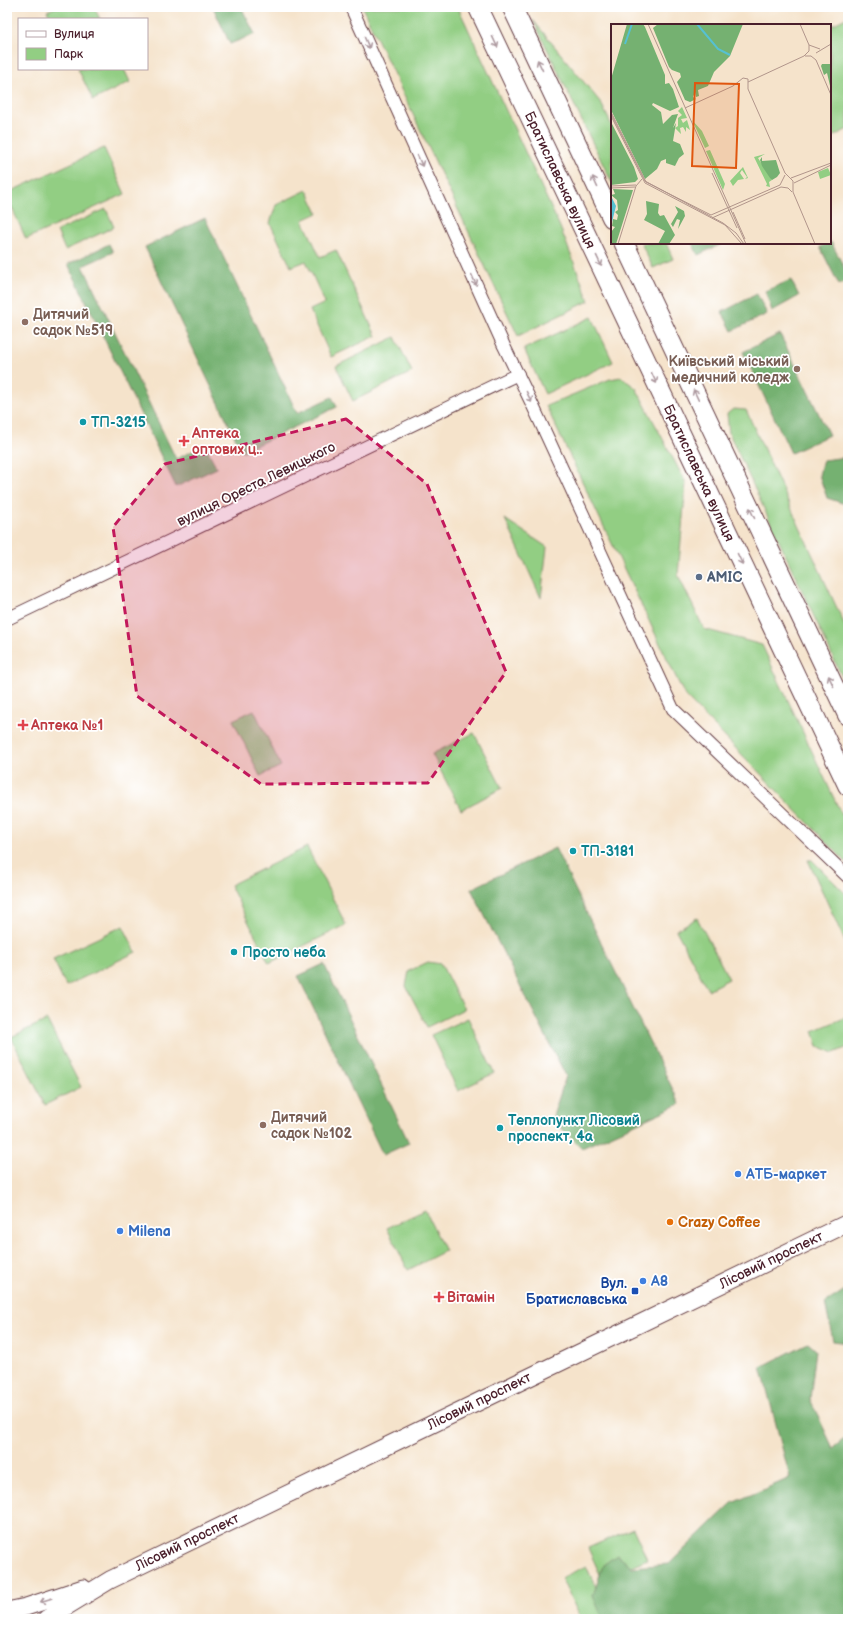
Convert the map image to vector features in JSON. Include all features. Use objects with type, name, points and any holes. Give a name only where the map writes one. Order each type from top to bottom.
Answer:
[{"type":"main road","name":"Братиславська вулиця","points":[[478,7],[848,786]]},
{"type":"main road","points":[[512,7],[611,216]]},
{"type":"main road","points":[[624,244],[848,716]]},
{"type":"street","points":[[351,7],[504,346],[673,709],[848,877]]},
{"type":"street","name":"вулиця Ореста Левицького","points":[[7,619],[518,374]]},
{"type":"street","name":"Лісовий проспект","points":[[46,1619],[110,1580],[848,1223]]},
{"type":"street","name":"Лісовий проспект","points":[[7,1611],[26,1607],[110,1580]]},
{"type":"highlighted area","points":[[346,419],[427,484],[506,672],[428,783],[261,784],[137,696],[113,527],[165,464]]},
{"type":"green space","points":[[56,7],[94,7],[100,18],[50,18],[47,11]]},
{"type":"green space","points":[[213,7],[241,7],[255,34],[230,44]]},
{"type":"green space","points":[[362,7],[458,7],[560,227],[589,301],[518,336]]},
{"type":"green space","points":[[848,17],[848,129],[831,138],[831,26]]},
{"type":"green space","points":[[533,20],[601,103],[611,124],[611,181]]},
{"type":"green space","points":[[78,70],[124,70],[130,82],[93,100]]},
{"type":"green space","points":[[104,148],[125,194],[26,239],[7,197],[7,193]]},
{"type":"green space","points":[[307,190],[318,213],[303,220],[320,257],[336,250],[376,336],[331,357],[310,310],[325,303],[306,261],[291,267],[270,223],[276,205]]},
{"type":"green space","points":[[106,209],[114,227],[65,250],[57,231]]},
{"type":"green space","points":[[205,218],[297,413],[332,397],[337,407],[242,452],[145,247]]},
{"type":"green space","points":[[831,242],[848,275],[848,281],[839,285],[820,247],[831,244]]},
{"type":"green space","points":[[109,244],[113,252],[83,266],[176,459],[205,445],[217,468],[176,487],[68,264]]},
{"type":"green space","points":[[641,244],[666,244],[673,259],[653,268]]},
{"type":"green space","points":[[692,244],[722,244],[698,255]]},
{"type":"green space","points":[[791,280],[799,296],[772,311],[765,291]]},
{"type":"green space","points":[[757,294],[767,314],[732,331],[722,312]]},
{"type":"green space","points":[[592,317],[613,362],[545,394],[524,349]]},
{"type":"green space","points":[[780,334],[829,435],[791,453],[743,352]]},
{"type":"green space","points":[[395,337],[412,372],[353,401],[336,366]]},
{"type":"green space","points":[[621,377],[636,388],[686,483],[678,575],[704,629],[762,645],[848,828],[848,864],[685,696],[546,406],[610,379]]},
{"type":"green space","points":[[733,409],[746,410],[848,632],[848,690],[729,433],[727,414]]},
{"type":"green space","points":[[846,457],[848,460],[848,505],[827,498],[819,475],[823,460]]},
{"type":"green space","points":[[505,519],[547,547],[541,598]]},
{"type":"green space","points":[[254,710],[281,766],[260,776],[233,720]]},
{"type":"green space","points":[[474,733],[502,788],[461,810],[432,754]]},
{"type":"green space","points":[[307,847],[346,925],[269,963],[230,885]]},
{"type":"green space","points":[[555,848],[680,1104],[582,1148],[552,1119],[566,1076],[471,889]]},
{"type":"green space","points":[[808,860],[812,860],[848,896],[848,948]]},
{"type":"green space","points":[[697,918],[729,979],[708,990],[676,930]]},
{"type":"green space","points":[[123,926],[136,952],[66,986],[53,959]]},
{"type":"green space","points":[[428,962],[441,964],[464,1009],[427,1027],[406,986],[409,971]]},
{"type":"green space","points":[[324,964],[409,1143],[383,1155],[298,976]]},
{"type":"green space","points":[[847,1017],[848,1047],[834,1053],[818,1046],[813,1031]]},
{"type":"green space","points":[[468,1018],[494,1073],[458,1091],[431,1035]]},
{"type":"green space","points":[[47,1020],[81,1087],[45,1105],[11,1037]]},
{"type":"green space","points":[[425,1210],[445,1251],[408,1270],[387,1228]]},
{"type":"green space","points":[[848,1288],[848,1343],[833,1341],[825,1303]]},
{"type":"green space","points":[[808,1343],[816,1350],[810,1399],[833,1448],[848,1436],[848,1619],[603,1619],[593,1596],[603,1565],[617,1555],[632,1567],[669,1564],[732,1503],[790,1478],[761,1367]]},
{"type":"green space","points":[[633,1528],[647,1559],[602,1579],[588,1548]]},
{"type":"green space","points":[[586,1566],[611,1619],[581,1619],[561,1578]]},
{"type":"place","name":"Дитячий садок №519","points":[[25,322]]},
{"type":"place","name":"Київський міський медичний коледж","points":[[797,369]]},
{"type":"place","name":"ТП-3215","points":[[83,422]]},
{"type":"place","name":"Аптека оптових ц..","points":[[184,441]]},
{"type":"place","name":"AMIC","points":[[699,577]]},
{"type":"place","name":"Аптека №1","points":[[23,725]]},
{"type":"place","name":"ТП-3181","points":[[573,851]]},
{"type":"place","name":"Просто неба","points":[[234,952]]},
{"type":"place","name":"Дитячий садок №102","points":[[263,1125]]},
{"type":"place","name":"Теплопункт Лісовий проспект, 4а","points":[[500,1128]]},
{"type":"place","name":"АТБ-маркет","points":[[738,1174]]},
{"type":"place","name":"Crazy Coffee","points":[[670,1222]]},
{"type":"place","name":"Milena","points":[[120,1231]]},
{"type":"place","name":"А8","points":[[643,1281]]},
{"type":"place","name":"Вул. Братиславська","points":[[635,1291]]},
{"type":"place","name":"Вітамін","points":[[439,1297]]}]
